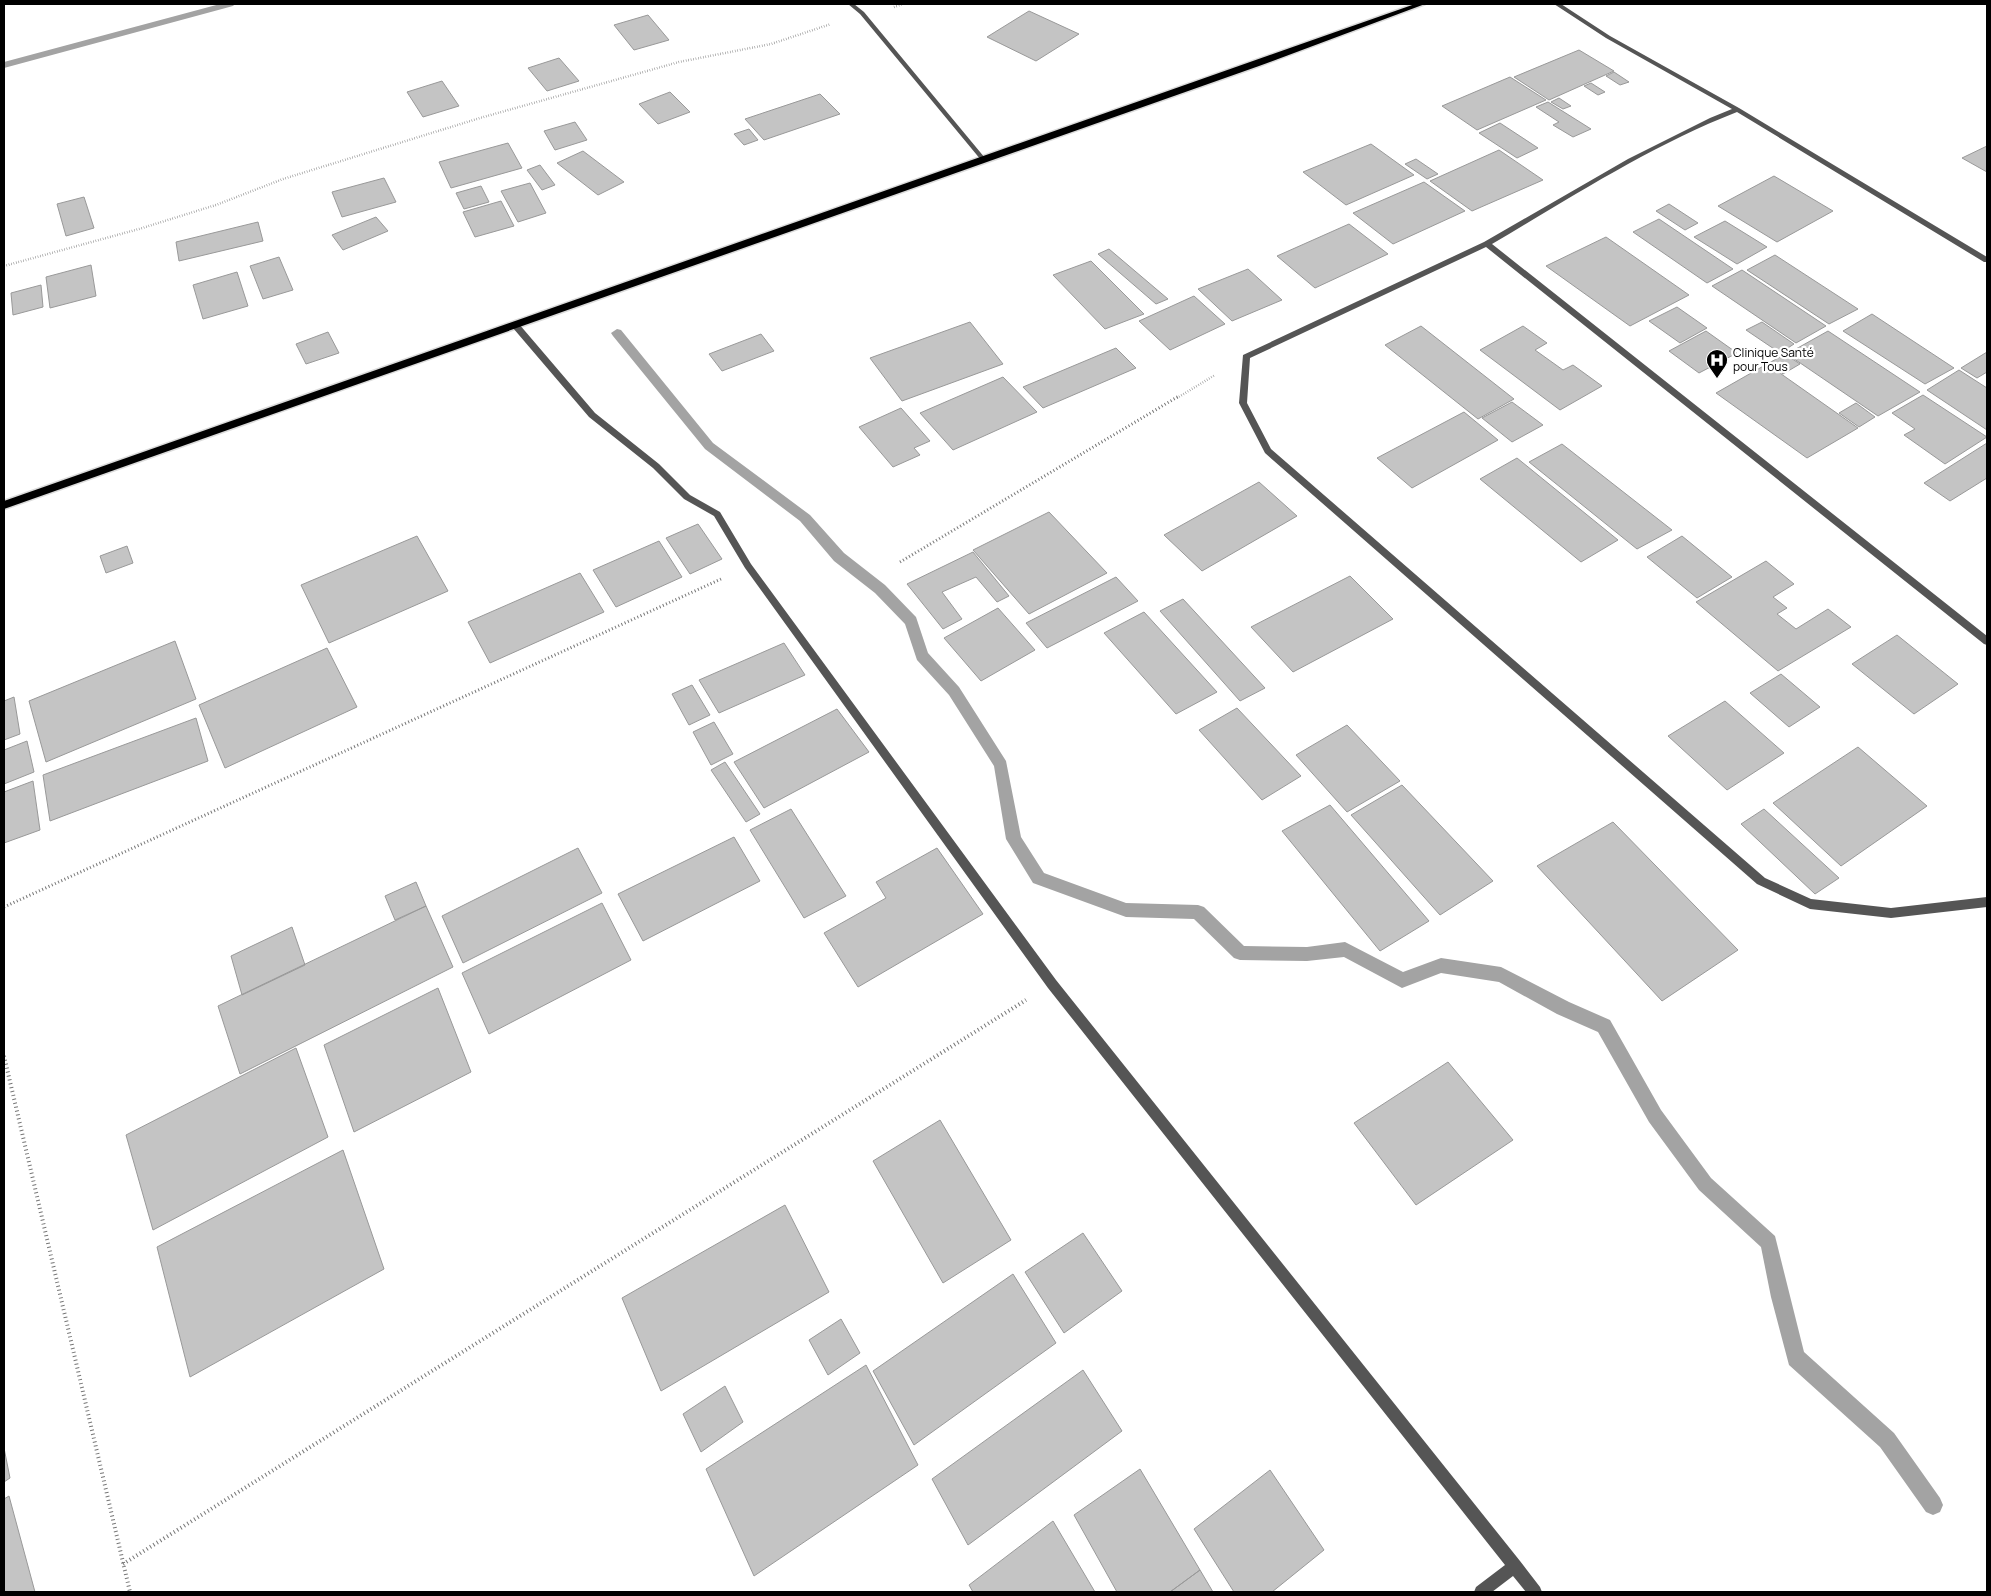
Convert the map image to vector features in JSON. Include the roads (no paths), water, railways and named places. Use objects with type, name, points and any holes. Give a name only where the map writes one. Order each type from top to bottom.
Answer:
[{"type":"main road","points":[[4,505],[516,326],[983,159],[1286,55],[1421,4]]},
{"type":"street","points":[[851,4],[862,14],[983,159]]},
{"type":"street","points":[[1557,4],[1608,37],[1737,109],[1987,260]]},
{"type":"street","points":[[1737,109],[1712,119],[1630,160],[1487,244],[1246,357],[1244,403],[1268,450],[1761,881],[1810,904],[1892,913],[1987,902]]},
{"type":"street","points":[[1487,244],[1987,641]]},
{"type":"street","points":[[516,326],[592,416],[656,466],[687,497],[717,514],[748,566],[1052,984],[1535,1592]]},
{"type":"street","points":[[1481,1592],[1515,1566]]},
{"type":"waterway","points":[[4,65],[230,4]]},
{"type":"waterway","points":[[617,333],[709,446],[805,518],[839,557],[880,589],[911,621],[922,656],[954,691],[1001,765],[1014,839],[1039,878],[1126,910],[1198,912],[1240,953],[1307,954],[1345,949],[1402,980],[1441,965],[1501,975],[1563,1008],[1604,1026],[1655,1116],[1705,1184],[1769,1242],[1780,1297],[1796,1358],[1887,1440],[1933,1505]]},
{"type":"place","name":"Clinique Santé pour Tous","points":[[1717,379]]}]
